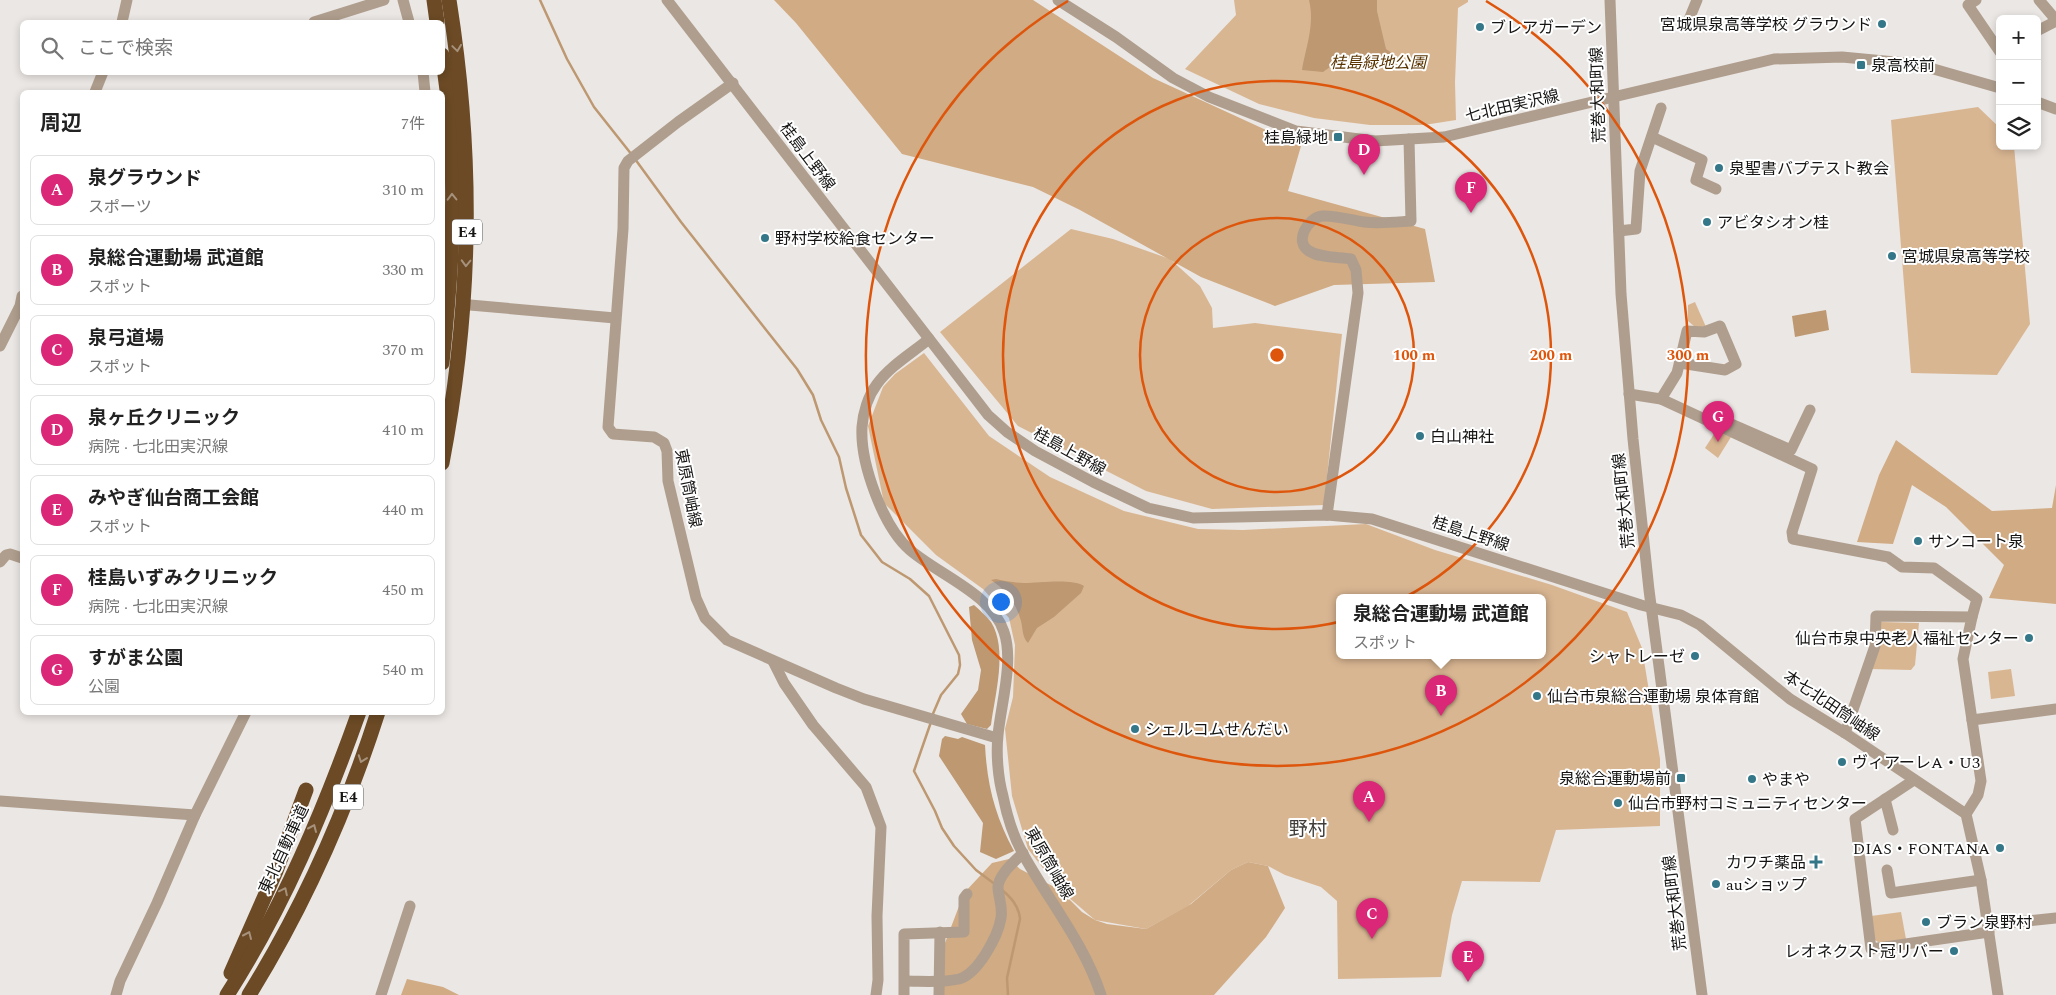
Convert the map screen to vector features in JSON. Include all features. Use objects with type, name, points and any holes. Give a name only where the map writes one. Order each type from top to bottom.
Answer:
[{"type":"highway","points":[[434,0],[437,20]]},
{"type":"highway","name":"E4","points":[[445,445],[463,318],[468,209],[464,114],[450,0]]},
{"type":"highway","name":"E4","points":[[444,75],[452,153],[451,263],[445,330]]},
{"type":"highway","points":[[445,281],[451,263]]},
{"type":"highway","name":"東北自動車道","points":[[227,995],[256,945],[293,872],[326,798],[358,715]]},
{"type":"highway","name":"E4","points":[[249,995],[289,927],[313,880],[346,802],[377,715]]},
{"type":"highway","points":[[220,995],[276,871],[306,790]]},
{"type":"highway","points":[[259,995],[290,936],[313,880]]},
{"type":"street","points":[[122,20],[127,0]]},
{"type":"street","points":[[320,20],[384,0]]},
{"type":"street","points":[[403,0],[408,20]]},
{"type":"street","name":"桂島上野線","points":[[667,0],[988,415],[1007,432],[1035,451],[1140,504],[1168,513],[1193,518],[1327,515],[1372,518],[1610,596],[1652,607]]},
{"type":"street","name":"七北田実沢線","points":[[1058,0],[1173,78],[1209,97],[1296,131],[1376,141],[1444,138],[1774,59],[1842,57],[1916,64],[1996,87]]},
{"type":"street","name":"荒巻大和町線","points":[[1610,0],[1621,294],[1629,394],[1652,607],[1702,995]]},
{"type":"street","points":[[1690,17],[1697,0]]},
{"type":"street","points":[[1976,0],[1968,4],[1996,46]]},
{"type":"street","points":[[2039,0],[2056,20],[2041,29]]},
{"type":"street","points":[[96,90],[102,75]]},
{"type":"street","points":[[423,75],[425,90]]},
{"type":"street","name":"東原筒岫線","points":[[733,83],[638,153],[628,161],[624,168],[623,229],[608,427],[613,434],[654,437],[664,443],[667,451],[668,481],[700,610],[712,627],[727,640],[854,695],[998,738]]},
{"type":"street","points":[[2041,103],[2056,108]]},
{"type":"street","points":[[1618,231],[1636,229],[1640,171],[1661,108]]},
{"type":"street","points":[[1652,137],[1702,160],[1696,180],[1716,190]]},
{"type":"street","points":[[1327,515],[1358,293],[1356,270],[1351,259],[1310,252],[1305,248],[1302,240],[1306,226],[1311,221],[1323,216],[1367,222],[1411,221],[1409,140]]},
{"type":"street","points":[[470,305],[615,318]]},
{"type":"street","points":[[0,346],[20,306]]},
{"type":"street","points":[[1661,399],[1677,373],[1687,331],[1704,332],[1720,326],[1736,364],[1725,370],[1680,363]]},
{"type":"street","name":"東原筒岫線","points":[[929,339],[892,368],[877,384],[868,402],[862,428],[863,444],[878,503],[896,535],[909,549],[987,605],[1001,622],[1007,643],[1008,657],[998,738],[1002,794],[1011,826],[1023,854],[1082,950],[1096,978],[1101,995]]},
{"type":"street","points":[[1629,394],[1661,399],[1812,470],[1792,532],[1793,539],[1888,558],[1902,567],[1934,568],[1977,599],[1963,658],[1981,781],[1978,795],[1966,814],[1981,880],[1998,995]]},
{"type":"street","points":[[1720,426],[1723,419],[1791,450],[1810,410]]},
{"type":"street","points":[[0,562],[6,555],[10,554],[20,557]]},
{"type":"street","name":"本七北田筒岫線","points":[[1652,607],[1681,615],[1700,625],[1790,699],[1845,732],[1966,814]]},
{"type":"street","points":[[1845,732],[1875,646],[1876,616],[1972,617]]},
{"type":"street","points":[[773,661],[784,683],[813,725],[866,787],[881,828],[877,916],[878,980],[876,995]]},
{"type":"street","points":[[1972,720],[2056,709]]},
{"type":"street","points":[[116,995],[120,981],[157,903],[195,815],[245,715]]},
{"type":"street","points":[[1914,780],[1855,819],[1871,949],[2056,918]]},
{"type":"street","points":[[1885,799],[1893,830]]},
{"type":"street","points":[[0,801],[195,815]]},
{"type":"street","points":[[905,981],[960,979],[970,972],[988,951],[998,932],[1002,917],[999,885],[1010,866],[1023,854]]},
{"type":"street","points":[[1887,870],[1892,893],[1981,880]]},
{"type":"street","points":[[904,995],[904,934],[964,932],[964,898],[967,894]]},
{"type":"street","points":[[381,995],[410,906]]},
{"type":"street","points":[[939,995],[940,932]]},
{"type":"green space","name":"桂島緑地公園","points":[[1234,0],[1468,0],[1468,2],[1458,8],[1455,82],[1456,120],[1424,125],[1370,125],[1314,118],[1259,104],[1185,69],[1236,15]]},
{"type":"green space","points":[[1978,107],[1996,124],[1996,150],[2014,150],[2030,324],[1997,375],[1911,373],[1891,120]]},
{"type":"green space","points":[[1071,229],[1113,239],[1170,259],[1200,286],[1212,308],[1213,328],[1255,323],[1342,334],[1324,505],[1212,509],[1146,491],[1018,426],[940,332]]},
{"type":"green space","points":[[1695,302],[1706,327],[1695,327],[1688,321],[1688,305]]},
{"type":"green space","points":[[924,353],[989,436],[1050,477],[1124,511],[1198,529],[1243,530],[1366,524],[1435,550],[1552,585],[1627,612],[1642,648],[1660,759],[1660,826],[1556,830],[1540,882],[1462,881],[1452,915],[1441,977],[1338,979],[1337,901],[1321,887],[1285,875],[1268,866],[1248,862],[1231,870],[1188,906],[1146,929],[1095,920],[1060,890],[1028,849],[1012,796],[1005,729],[1013,697],[1015,645],[1009,618],[983,589],[936,555],[884,503],[868,426],[883,387],[895,374]]},
{"type":"green space","points":[[1716,431],[1731,437],[1718,458],[1705,448]]},
{"type":"green space","points":[[1881,622],[1919,623],[1915,665],[1911,670],[1870,669]]},
{"type":"green space","points":[[2011,669],[2015,696],[1991,699],[1988,672]]},
{"type":"green space","points":[[1901,912],[1906,939],[1881,944],[1875,940],[1871,916]]},
{"type":"shaded area","points":[[774,0],[1033,0],[1153,78],[1301,146],[1288,191],[1425,229],[1435,282],[1334,285],[1275,306],[1201,277],[1080,210],[1033,187],[902,154],[796,23]]},
{"type":"shaded area","points":[[1309,0],[1377,0],[1377,11],[1386,49],[1395,55],[1392,67],[1330,67],[1323,72],[1302,70],[1311,18]]},
{"type":"shaded area","points":[[1826,310],[1829,330],[1795,337],[1792,316]]},
{"type":"shaded area","points":[[1896,440],[1992,511],[2052,508],[2056,485],[2056,604],[1989,598],[2004,565],[1946,507],[1912,485],[1893,544],[1857,542],[1879,475]]},
{"type":"shaded area","points":[[991,580],[1021,583],[1072,582],[1084,586],[1081,593],[1054,617],[1037,628],[1028,643],[1024,636],[1019,614],[1013,603],[1006,593]]},
{"type":"shaded area","points":[[974,605],[991,622],[999,645],[1000,659],[997,686],[991,725],[987,729],[967,724],[961,714],[978,690],[981,670],[972,640],[969,607]]},
{"type":"shaded area","points":[[945,736],[958,739],[962,737],[985,745],[993,800],[1007,838],[1014,851],[996,859],[980,852],[983,823],[939,756],[942,739]]},
{"type":"shaded area","points":[[1009,859],[1020,869],[1060,890],[1082,912],[1095,920],[1107,924],[1146,929],[1191,904],[1231,870],[1248,862],[1268,866],[1285,908],[1266,937],[1214,995],[941,995],[942,951],[964,893],[992,863]]},
{"type":"shaded area","points":[[407,979],[443,987],[459,995],[401,995]]},
{"type":"waterway","points":[[540,0],[567,59],[594,107],[632,155]]},
{"type":"waterway","points":[[635,159],[681,222],[797,369],[813,395],[821,420],[839,457],[846,488],[861,535],[882,562],[910,579],[929,596],[959,655],[960,665],[958,674],[941,695],[932,716]]},
{"type":"waterway","points":[[931,722],[914,771],[942,828],[954,846],[976,870],[996,885]]},
{"type":"waterway","points":[[1002,890],[1014,903],[1020,919],[1007,978],[1008,995]]},
{"type":"place","name":"宮城県泉高等学校 グラウンド","points":[[1882,24]]},
{"type":"place","name":"ブレアガーデン","points":[[1480,27]]},
{"type":"place","name":"泉高校前","points":[[1861,65]]},
{"type":"place","name":"桂島緑地","points":[[1338,137]]},
{"type":"place","name":"泉聖書バプテスト教会","points":[[1719,168]]},
{"type":"place","name":"泉ヶ丘クリニック","points":[[1364,175]]},
{"type":"place","name":"桂島いずみクリニック","points":[[1471,213]]},
{"type":"place","name":"アビタシオン桂","points":[[1707,222]]},
{"type":"place","name":"野村学校給食センター","points":[[765,238]]},
{"type":"place","name":"宮城県泉高等学校","points":[[1892,256]]},
{"type":"place","name":"白山神社","points":[[1420,436]]},
{"type":"place","name":"すがま公園","points":[[1718,442]]},
{"type":"place","name":"サンコート泉","points":[[1918,541]]},
{"type":"place","name":"仙台市泉中央老人福祉センター","points":[[2029,638]]},
{"type":"place","name":"シャトレーゼ","points":[[1695,656]]},
{"type":"place","name":"仙台市泉総合運動場 泉体育館","points":[[1537,696]]},
{"type":"place","name":"泉総合運動場 武道館","points":[[1441,716]]},
{"type":"place","name":"シェルコムせんだい","points":[[1135,729]]},
{"type":"place","name":"ヴィアーレA・U3","points":[[1842,762]]},
{"type":"place","name":"泉総合運動場前","points":[[1681,778]]},
{"type":"place","name":"やまや","points":[[1752,779]]},
{"type":"place","name":"仙台市野村コミュニティセンター","points":[[1618,803]]},
{"type":"place","name":"泉グラウンド","points":[[1369,822]]},
{"type":"place","name":"DIAS・FONTANA","points":[[2000,848]]},
{"type":"place","name":"カワチ薬品","points":[[1816,862]]},
{"type":"place","name":"auショップ","points":[[1716,884]]},
{"type":"place","name":"ブラン泉野村","points":[[1926,922]]},
{"type":"place","name":"泉弓道場","points":[[1372,939]]},
{"type":"place","name":"レオネクスト冠リバー","points":[[1954,951]]},
{"type":"place","name":"みやぎ仙台商工会館","points":[[1468,982]]},
{"type":"district","name":"野村","points":[[1308,828]]}]
